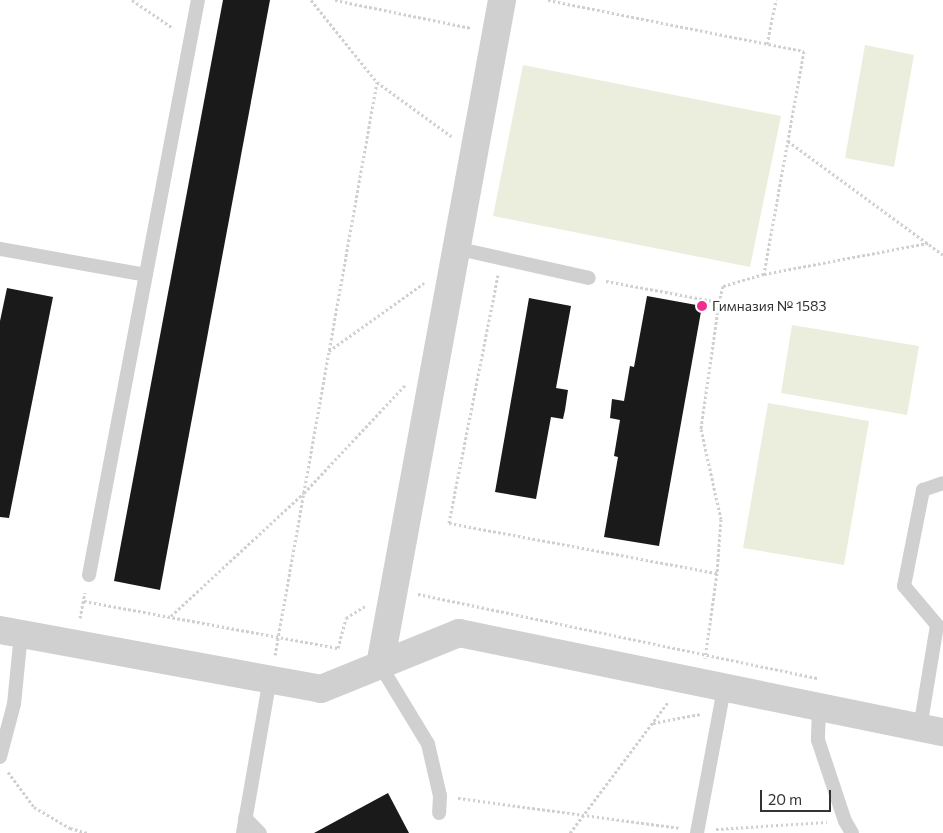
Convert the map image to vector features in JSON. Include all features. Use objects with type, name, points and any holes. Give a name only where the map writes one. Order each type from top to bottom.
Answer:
[{"type":"street","points":[[380,665],[502,0]]},
{"type":"street","points":[[10,632],[321,689],[459,633],[680,680],[722,700],[819,708],[932,730]]},
{"type":"lane","points":[[89,575],[198,0]]},
{"type":"lane","points":[[0,249],[146,275]]},
{"type":"lane","points":[[454,255],[502,260],[589,278]]},
{"type":"lane","points":[[932,730],[937,624],[904,586],[923,490],[943,483]]},
{"type":"lane","points":[[3,763],[14,704],[10,632]]},
{"type":"lane","points":[[380,665],[428,744],[440,796],[439,812]]},
{"type":"lane","points":[[243,833],[270,679]]},
{"type":"lane","points":[[698,832],[722,700]]},
{"type":"lane","points":[[819,708],[818,740],[849,827]]},
{"type":"lane","points":[[245,818],[260,833]]},
{"type":"path","points":[[132,0],[190,39]]},
{"type":"path","points":[[311,0],[377,82],[474,154]]},
{"type":"path","points":[[335,0],[496,33]]},
{"type":"path","points":[[548,0],[804,51],[764,274]]},
{"type":"path","points":[[767,44],[776,0]]},
{"type":"path","points":[[278,635],[377,82]]},
{"type":"path","points":[[788,141],[943,255]]},
{"type":"path","points":[[704,662],[717,574],[721,519],[701,428],[723,286],[764,274],[928,243]]},
{"type":"path","points":[[329,351],[454,255]]},
{"type":"path","points":[[502,260],[449,523],[717,574]]},
{"type":"path","points":[[589,278],[720,302]]},
{"type":"path","points":[[170,616],[304,493],[411,378]]},
{"type":"path","points":[[78,628],[89,575]]},
{"type":"path","points":[[84,601],[278,635],[338,648],[346,618],[394,589],[706,654]]},
{"type":"path","points":[[570,833],[653,723],[678,688],[680,680]]},
{"type":"path","points":[[653,723],[722,700]]},
{"type":"path","points":[[3,763],[34,806],[70,828],[88,833]]},
{"type":"path","points":[[440,796],[586,814],[698,832],[849,827]]},
{"type":"green space","points":[[865,45],[914,55],[894,167],[845,158]]},
{"type":"green space","points":[[523,65],[781,116],[750,267],[493,216]]},
{"type":"green space","points":[[792,325],[919,346],[907,415],[781,393]]},
{"type":"green space","points":[[768,403],[869,421],[844,565],[743,548]]},
{"type":"building","points":[[223,0],[270,0],[160,590],[114,581]]},
{"type":"building","points":[[7,288],[53,297],[9,518],[0,517],[0,321]]},
{"type":"building","points":[[647,296],[702,306],[659,546],[604,537],[618,457],[614,456],[620,420],[610,418],[612,399],[624,401],[630,366],[634,367]]},
{"type":"building","points":[[529,298],[571,306],[556,388],[568,390],[565,410],[563,419],[551,417],[536,499],[495,492]]},
{"type":"building","points":[[388,793],[409,833],[314,833]]},
{"type":"place","name":"Гимназия № 1583","points":[[702,306]]}]
